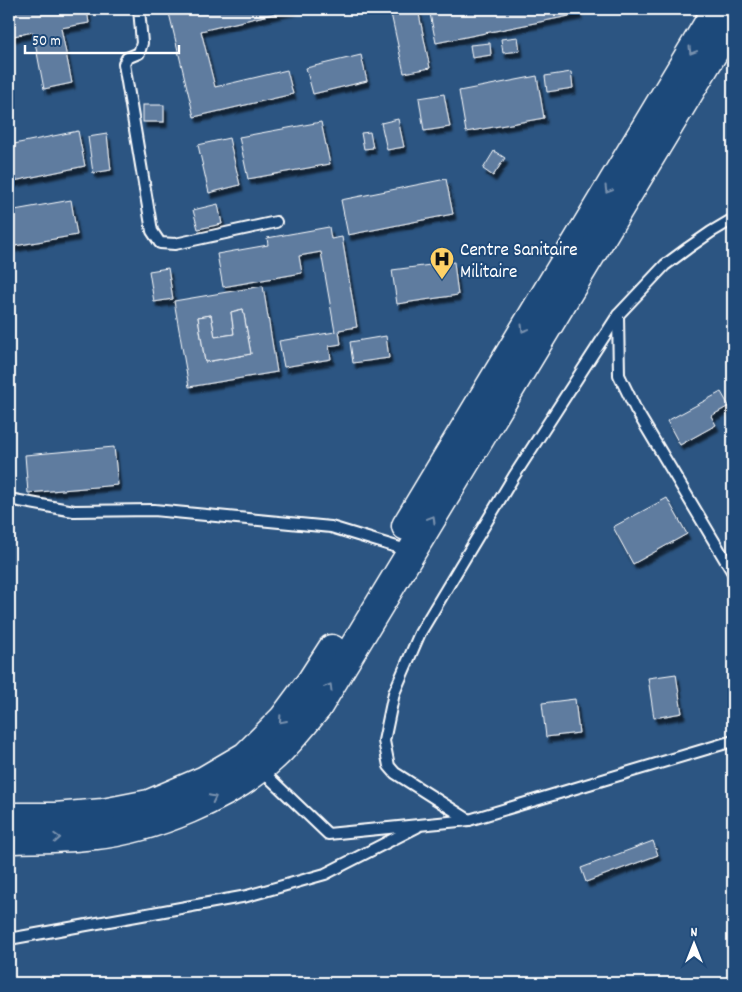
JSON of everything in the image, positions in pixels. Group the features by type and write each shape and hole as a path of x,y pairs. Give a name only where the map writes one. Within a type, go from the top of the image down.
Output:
{"highway":[{"path":"9,839 97,836 144,826 192,808 234,788 403,549 504,380 717,9"},
{"path":"504,380 733,20"},
{"path":"9,818 104,813 150,804 205,780 253,763"}],"lane":[{"path":"139,9 142,48 139,53 127,58 124,64 152,231 160,243 176,244 276,222"},
{"path":"469,820 394,773 389,766 384,741 394,693 420,633 514,476 618,315 665,266 710,232 733,219"},
{"path":"618,315 619,375 636,410 733,573"},
{"path":"9,500 74,511 154,510 331,527 403,549"},
{"path":"253,763 328,834 469,820 733,741"},
{"path":"9,939 247,896 326,874 423,824"}],"building":[{"path":"9,9 87,9 89,23 61,28 72,83 44,89 33,32 9,37"},
{"path":"168,9 294,9 201,31 215,87 287,70 293,94 194,117"},
{"path":"390,9 418,9 430,68 404,73"},
{"path":"429,9 578,9 579,14 436,43"},
{"path":"518,37 520,51 503,53 501,39"},
{"path":"490,43 491,55 472,58 470,45"},
{"path":"361,55 367,81 313,94 306,68"},
{"path":"571,72 573,88 547,92 545,76"},
{"path":"537,76 544,118 466,132 459,91"},
{"path":"444,94 450,127 424,131 419,98"},
{"path":"143,105 164,105 164,122 143,122"},
{"path":"398,119 404,147 387,150 381,123"},
{"path":"321,122 330,164 248,179 239,137"},
{"path":"78,131 85,166 9,182 9,145"},
{"path":"370,132 373,148 364,149 361,133"},
{"path":"107,134 111,170 93,173 88,137"},
{"path":"229,138 240,185 209,193 198,145"},
{"path":"494,151 505,158 493,176 483,169"},
{"path":"446,179 453,214 348,235 341,200"},
{"path":"71,200 77,235 9,247 9,211"},
{"path":"218,204 222,224 198,229 193,210"},
{"path":"329,227 331,239 342,237 357,327 339,330 341,344 329,346 331,359 284,367 279,341 335,332 321,252 299,256 302,273 223,287 217,254 268,245 267,238"},
{"path":"454,262 458,295 397,304 392,270"},
{"path":"168,268 173,299 154,302 149,271"},
{"path":"263,286 277,372 189,387 174,301","holes":["243,309 251,354 205,362 198,317 211,315 215,337 234,334 231,312"]},
{"path":"243,309 251,354 205,362 198,317 211,315 215,337 234,334 231,312"},
{"path":"386,336 389,358 353,363 350,342"},
{"path":"721,392 729,406 711,416 716,425 680,445 667,421"},
{"path":"114,447 118,485 28,493 25,455"},
{"path":"667,498 687,534 633,564 613,527"},
{"path":"676,674 682,713 654,718 648,678"},
{"path":"575,699 579,733 546,737 542,703"},
{"path":"653,841 658,855 586,882 581,868"}],"place":[{"name":"Centre Sanitaire Militaire","path":"442,280"}]}
